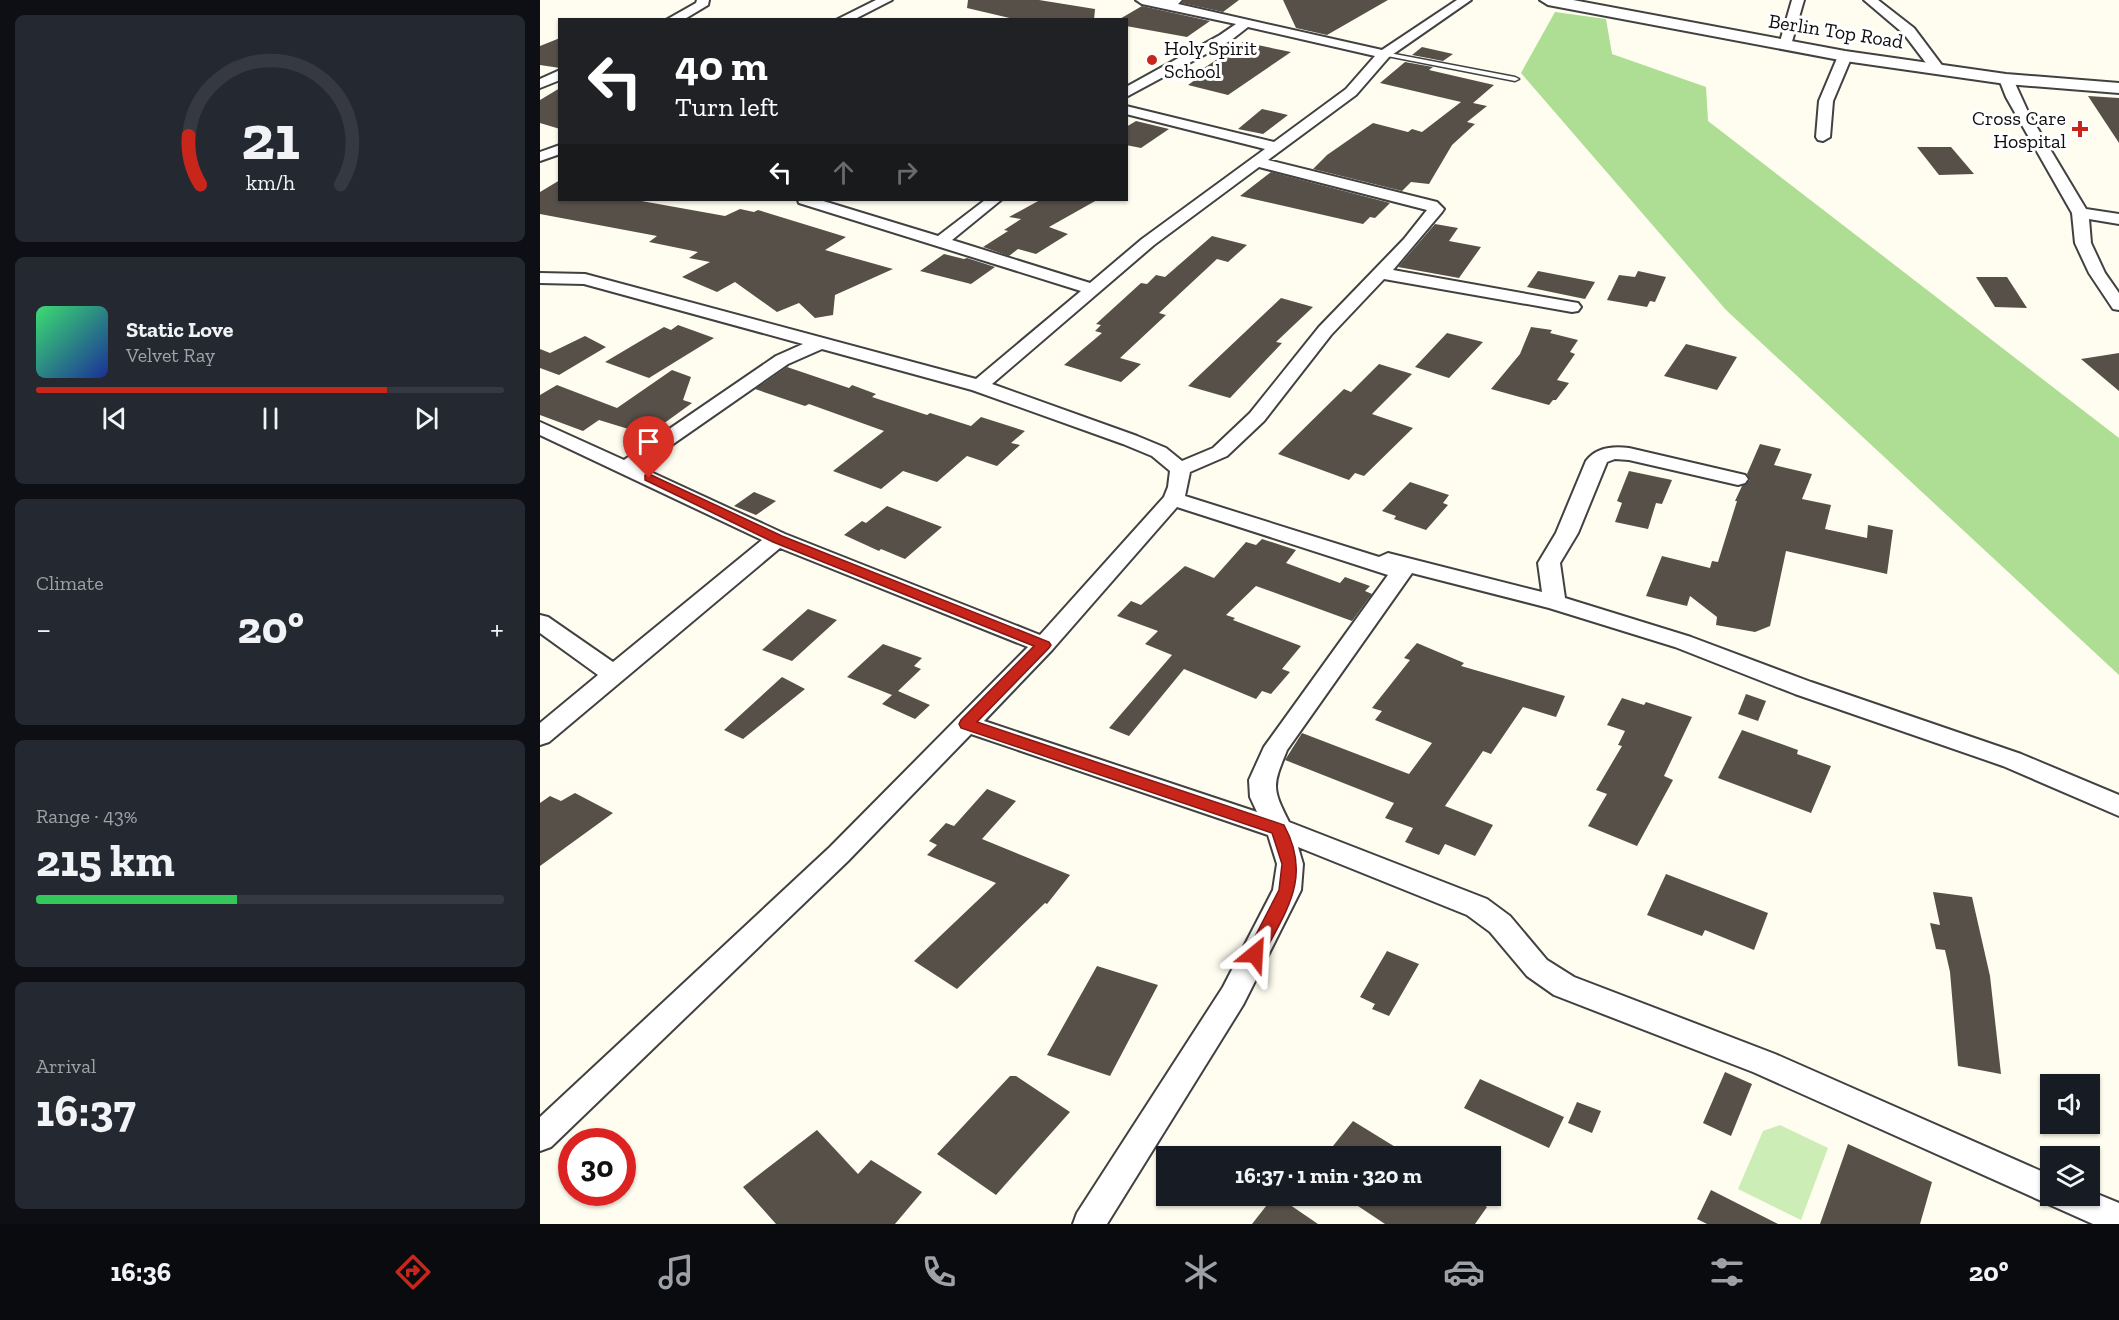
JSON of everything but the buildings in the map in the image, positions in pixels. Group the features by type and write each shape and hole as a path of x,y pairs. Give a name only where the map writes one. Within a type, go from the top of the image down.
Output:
{"street":[{"path":"676,18 702,5 704,0"},
{"path":"846,18 886,0"},
{"path":"1142,0 1172,3 1246,23 1384,54"},
{"path":"979,386 1148,242 1351,92 1384,54 1465,0"},
{"name":"Berlin Top Road","path":"1548,0 1845,56 2006,79 2119,88"},
{"path":"1785,45 1798,0"},
{"path":"1870,0 1904,27 1937,68"},
{"path":"1128,92 1225,38 1246,23"},
{"path":"1823,137 1826,101 1845,56"},
{"path":"540,84 558,75"},
{"path":"2006,79 2015,104 2040,149 2065,184 2080,213 2083,243 2097,273 2119,305"},
{"path":"540,84 558,88"},
{"path":"1128,110 1275,147"},
{"path":"540,157 558,149"},
{"path":"1180,469 1220,452 1257,417 1325,331 1410,242 1436,209 1258,162"},
{"path":"809,201 1093,289"},
{"path":"941,241 993,201"},
{"path":"2080,213 2119,219"},
{"path":"1381,273 1572,307"},
{"path":"540,278 585,279 979,386 1131,440 1159,452 1180,469"},
{"path":"627,467 783,360 820,343"},
{"path":"540,428 777,539 1044,645"},
{"path":"1555,602 1549,563 1567,532 1596,461 1604,455 1615,452 1629,454 1738,479"},
{"path":"540,1137 839,854 1044,645 1173,499 1178,487 1180,469"},
{"path":"1173,499 1407,566 1555,602 1683,642 1803,688 2012,760 2119,806"},
{"path":"1089,1224 1233,996 1287,890 1290,864 1279,830 1263,797 1262,780 1276,747 1402,572 1173,499"},
{"path":"540,736 777,539"},
{"path":"540,622 615,675"},
{"path":"967,724 1279,830 1477,907 1500,924 1537,968 1564,986 1764,1063 2040,1186"},
{"path":"2085,1206 2114,1220"}],"lane":[{"path":"1384,54 1515,79"}],"green space":[{"path":"1555,12 1606,19 1612,54 1706,87 1708,121 2119,438 2119,675 1726,310 1521,73"},
{"path":"1780,1125 1828,1148 1801,1220 1738,1189 1763,1131"}],"place":[{"name":"Holy Spirit School","path":"1152,60"},
{"name":"Cross Care Hospital","path":"2080,129"}],"route":[{"path":"649,478 777,539 1044,645 967,724 1279,830 1290,864 1287,890 1255,954"}]}
